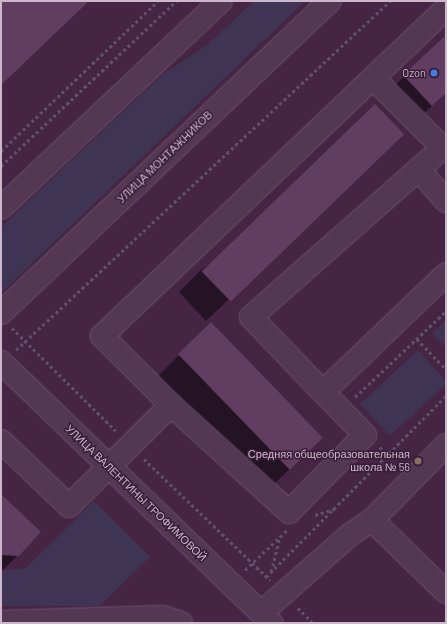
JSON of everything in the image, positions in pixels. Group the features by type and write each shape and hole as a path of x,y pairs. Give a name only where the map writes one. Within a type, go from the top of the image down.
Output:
{"street":[{"path":"1,208 221,1"},
{"path":"176,43 228,11 239,1"},
{"path":"258,69 283,32 314,1"},
{"name":"УЛИЦА МОНТАЖНИКОВ","path":"6,319 258,69 330,1"},
{"path":"373,78 445,147 251,317 365,435 289,512 171,405 102,336 446,8"},
{"path":"419,170 446,201"},
{"path":"324,392 446,274"},
{"name":"УЛИЦА ВАЛЕНТИНЫ ТРОФИМОВОЙ","path":"1,362 266,618"},
{"path":"1,441 70,506 110,468 171,405"},
{"path":"266,618 283,593 351,534 372,520 446,445"},
{"path":"372,520 446,592"},
{"path":"1,622 163,617 182,623"}],"path":[{"path":"1,152 158,1"},
{"path":"1,166 176,1"},
{"path":"25,342 390,1"},
{"path":"354,398 446,310"},
{"path":"6,319 25,342 313,623"},
{"path":"417,339 446,369"},
{"path":"266,577 446,396"},
{"path":"379,446 388,456"},
{"path":"271,573 281,536"}],"shaded area":[{"path":"254,1 305,1 1,293 1,227 162,75 207,45"},
{"path":"446,320 446,347 432,333"},
{"path":"418,350 446,381 446,384 390,436 360,404"},
{"path":"94,501 150,557 100,606 1,606 1,570 26,568"}],"building":[{"path":"1,1 89,1 1,85"},
{"path":"446,35 446,93 432,106 403,75"},
{"path":"375,104 404,134 231,302 202,271"},
{"path":"211,322 323,438 290,470 178,354"},
{"path":"1,494 41,532 19,556 1,555"}],"place":[{"name":"Ozon","path":"434,73"},
{"name":"Средняя общеобразовательная школа № 56","path":"418,461"}]}
